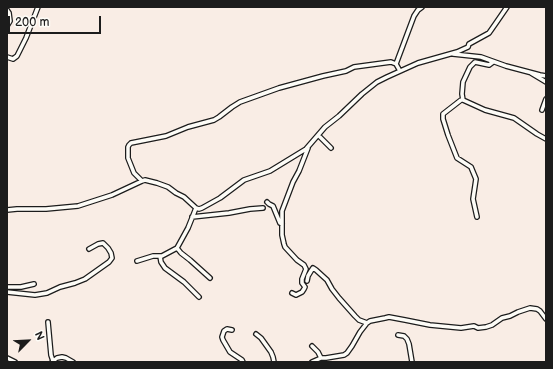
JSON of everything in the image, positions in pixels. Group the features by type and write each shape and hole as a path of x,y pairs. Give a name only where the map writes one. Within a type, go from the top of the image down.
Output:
{"street":[{"path":"7,57 13,59 17,56 38,7"},
{"path":"396,64 414,16 422,7"},
{"path":"292,293 296,295 304,290 305,287 302,280 306,269 304,265 285,247 282,240 282,211 309,147 325,127 372,85 418,63 457,52 468,47 469,44 489,33 506,7"},
{"path":"7,10 10,21 7,26"},
{"path":"450,54 481,57 493,62 546,76"},
{"path":"142,181 134,173 128,158 128,148 129,144 131,143 166,136 195,125 214,120 240,102 279,88 346,71 354,67 391,62 396,64 400,71"},
{"path":"463,100 463,82 470,67 474,62 489,65 493,62"},
{"path":"529,72 546,82"},
{"path":"542,110 546,99"},
{"path":"477,217 473,199 476,179 471,168 457,158 448,135 443,114 463,100 485,110 514,118 546,140"},
{"path":"318,135 331,148"},
{"path":"7,210 78,206 112,195 145,180 168,187 184,197 198,209 220,198 244,180 270,171 309,147"},
{"path":"267,202 273,206 280,223 282,224"},
{"path":"137,261 160,256 177,248 188,228 196,208"},
{"path":"192,217 229,214 250,209 264,208"},
{"path":"7,292 35,295 47,293 85,279 111,260 111,253 103,243 88,249"},
{"path":"177,248 210,278"},
{"path":"160,256 160,262 165,268 184,282 198,297"},
{"path":"307,281 313,268 329,282 332,289 355,316 359,320 367,323"},
{"path":"7,287 21,287 34,284"},
{"path":"312,362 321,358 344,355 347,353 367,323 388,317 430,325 461,328 474,326 478,328 490,326 502,318 530,308 540,311 546,319"},
{"path":"48,322 52,361 57,358 64,357 73,362"},
{"path":"232,330 227,329 224,331 222,334 223,340 230,352 243,362"},
{"path":"256,334 261,338 270,352 274,362"},
{"path":"398,335 404,336 407,339 412,362"},
{"path":"312,346 321,358"},
{"path":"7,358 15,362"}]}
